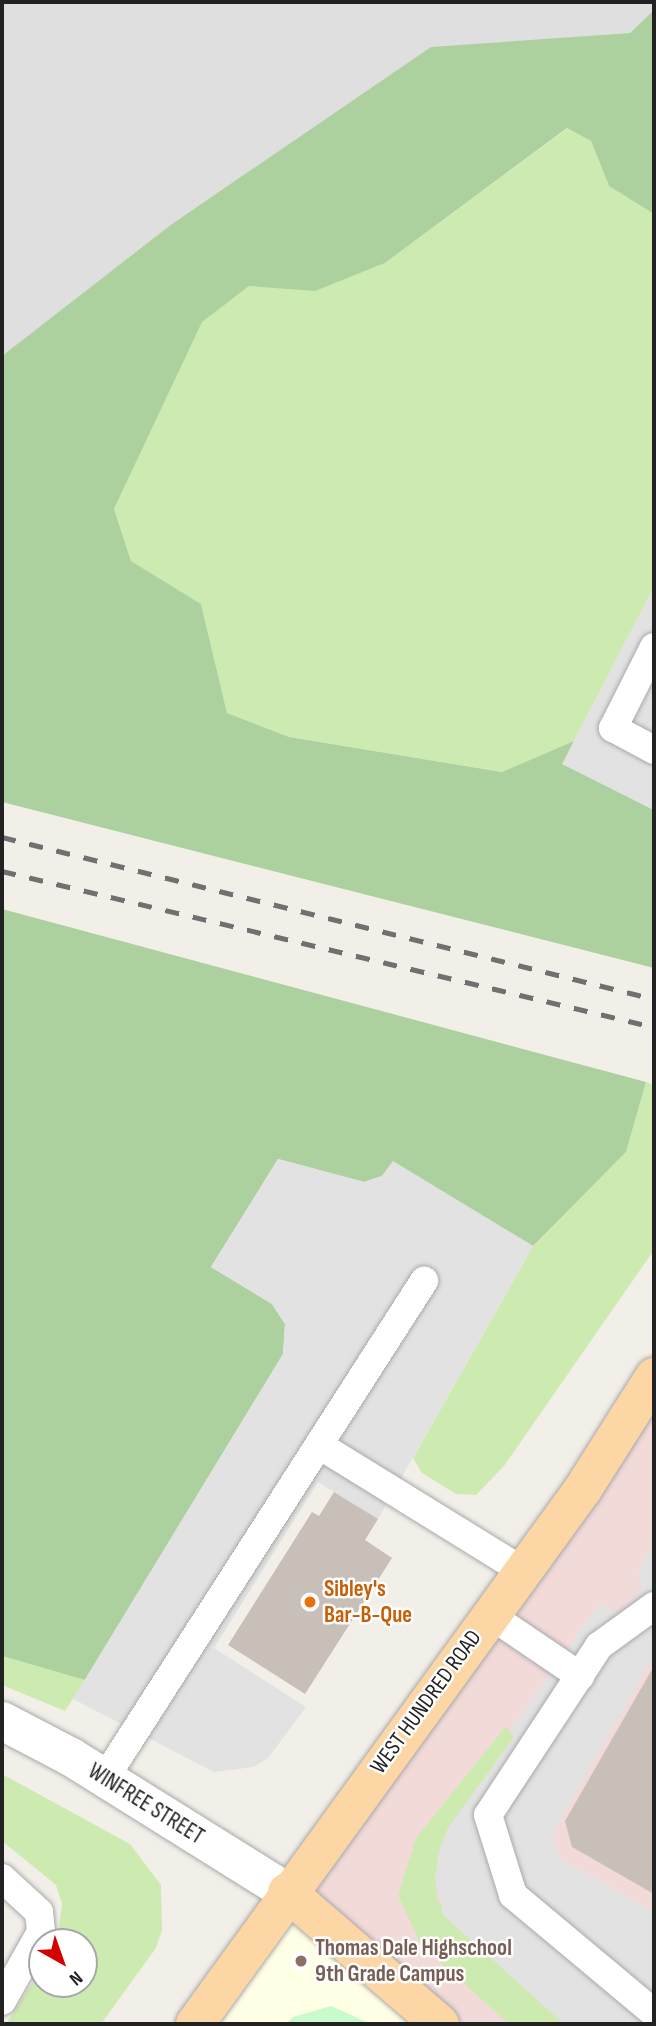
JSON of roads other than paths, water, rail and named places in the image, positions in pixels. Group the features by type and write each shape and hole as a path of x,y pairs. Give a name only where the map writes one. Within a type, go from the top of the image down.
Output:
{"main road":[{"name":"WEST HUNDRED ROAD","path":"195,2024 287,1892 523,1571 654,1377"},
{"path":"287,1892 440,2024"}],"street":[{"name":"WINFREE STREET","path":"2,1721 105,1778 287,1892"}],"lane":[{"path":"654,647 613,728 654,750"},
{"path":"105,1778 424,1281"},
{"path":"319,1445 523,1571"},
{"path":"644,2024 654,2012 513,1895 488,1815 599,1646 654,1605"},
{"path":"490,1615 580,1676"},
{"path":"2,1878 39,1912 41,1931 2,2001"}],"railway":[{"path":"2,837 654,999"},
{"path":"2,871 654,1027"}],"place":[{"name":"Sibley's Bar-B-Que","path":"310,1602"},
{"name":"Thomas Dale Highschool 9th Grade Campus","path":"301,1961"}]}
